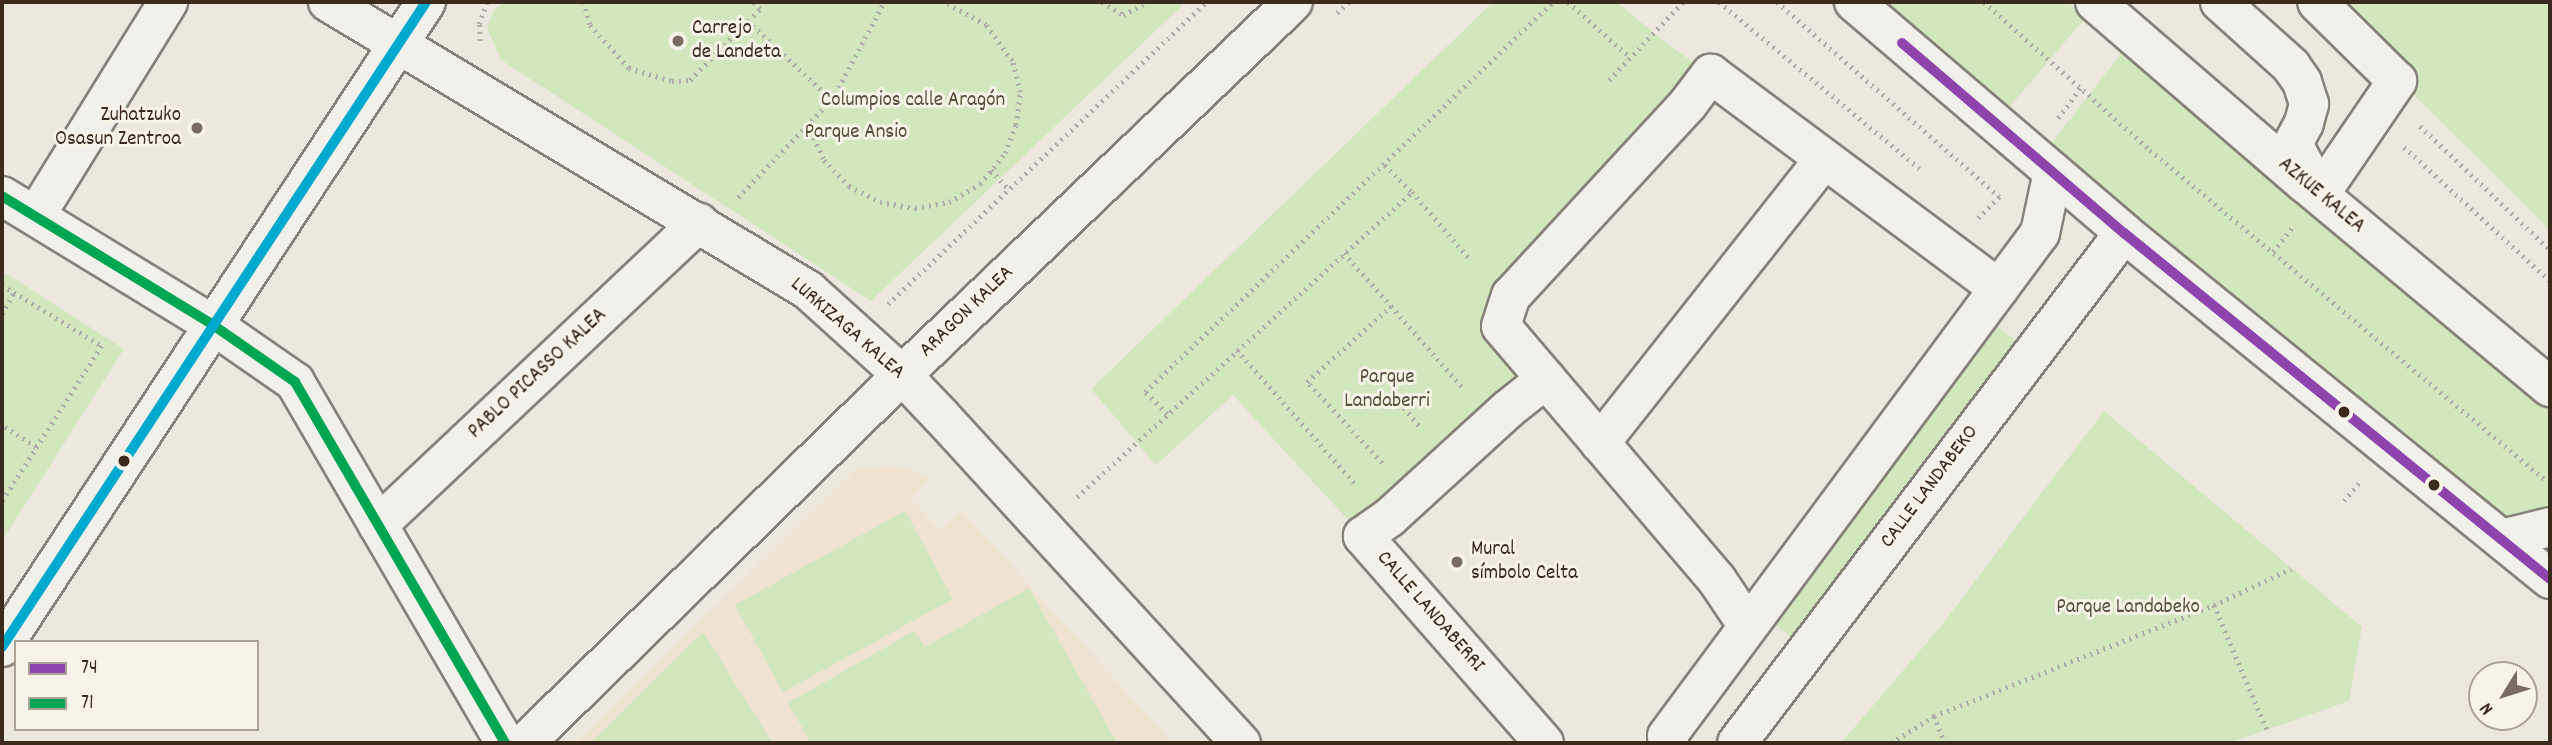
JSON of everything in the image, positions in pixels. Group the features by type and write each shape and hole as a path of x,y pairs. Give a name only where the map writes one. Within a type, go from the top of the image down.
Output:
{"street":[{"path":"36,215 168,2"},
{"name":"LURKIZAGA KALEA","path":"328,2 397,44 715,215 808,289 902,374 1045,526 1241,743"},
{"path":"2,648 426,2"},
{"name":"ARAGON KALEA","path":"525,743 902,374 1293,2"},
{"path":"1854,2 2124,233 2550,579"},
{"name":"AZKUE KALEA","path":"2095,2 2305,183 2550,387"},
{"path":"2220,2 2291,66 2302,82 2309,104 2304,123 2293,144 2312,179 2324,188 2397,81 2316,2"},
{"path":"1748,626 1717,580 1501,326 1511,296 1688,104 1711,74 1999,289"},
{"path":"1600,443 1824,159"},
{"path":"1669,743 1667,736 2040,233 2042,162"},
{"path":"2,196 213,325 295,382 505,743"},
{"name":"PABLO PICASSO KALEA","path":"378,525 715,215"},
{"name":"CALLE LANDABEKO","path":"1737,743 2124,233"},
{"name":"CALLE LANDABERRI","path":"1544,743 1363,536 1390,517 1507,410 1546,379"},
{"path":"2502,539 2550,527"}],"path":[{"path":"481,47 479,24 487,2"},
{"path":"584,2 590,25 629,68 672,81 690,80 760,9 753,2"},
{"path":"715,215 832,100 884,2"},
{"path":"808,125 824,160 849,186 880,202 915,208 949,202 979,184 1005,153 1016,125 1020,92 1012,61 986,25 944,2"},
{"path":"1102,2 1123,15 1147,2"},
{"path":"884,308 1206,2"},
{"path":"1329,21 1349,2"},
{"path":"1167,414 1145,392 1553,2"},
{"path":"1568,2 1630,58"},
{"path":"1609,80 1683,2"},
{"path":"1719,2 1927,175"},
{"path":"1777,2 1999,197"},
{"path":"1984,2 2150,150 2550,484"},
{"path":"748,21 832,100"},
{"path":"2373,118 2550,281"},
{"path":"1969,210 1979,219 1999,197 2042,162"},
{"path":"1385,165 1469,258"},
{"path":"991,170 1009,189"},
{"path":"1045,526 1412,192"},
{"path":"1344,253 1466,391 1457,399"},
{"path":"2,285 102,346 2,502"},
{"path":"2,314 14,292"},
{"path":"1385,467 1307,382 1391,306"},
{"path":"1237,350 1360,489"},
{"path":"1395,397 1423,430 1432,422"},
{"path":"5,427 37,447"},
{"path":"1376,474 1394,457"},
{"path":"1891,743 1934,716 2214,605 2291,569"},
{"path":"2214,605 2267,730"},
{"path":"1934,716 1945,743"}],"shaded area":[{"path":"902,467 931,478 911,499 940,530 961,510 1172,743 577,743 856,469"}],"green space":[{"name":"Parque Ansio","path":"503,2 1186,2 871,301 501,60 487,28 494,10"},
{"name":"Parque Landaberri","path":"1493,2 1617,2 1670,46 1711,74 1511,296 1546,379 1363,536 1233,395 1156,465 1091,389"},
{"path":"1878,2 2067,2 2086,17 2006,111"},
{"path":"2317,2 2550,2 2550,230 2411,92"},
{"path":"2128,44 2550,396 2550,516 2504,529 2044,153"},
{"path":"2,271 124,349 2,541"},
{"path":"1988,319 2028,350 1806,648 1765,617"},
{"name":"Parque Landabeko","path":"2104,411 2362,627 2349,701 2229,743 1841,743 1941,626"},
{"path":"905,511 953,599 783,692 735,605"},
{"path":"1029,588 1117,743 811,743 788,703 914,631 925,647"},
{"path":"703,632 771,741 590,743"}],"transit line":[{"path":"2,647 426,2"},
{"name":"74","path":"1902,43 2124,233 2550,579"},
{"name":"71","path":"2,196 213,325 295,382 505,743"}],"place":[{"name":"Carrejo de Landeta","path":"678,41"},
{"name":"Zuhatzuko Osasun Zentroa","path":"197,128"},
{"name":"Mural símbolo Celta","path":"1457,562"}],"park label":[{"name":"Columpios calle Aragón","path":"913,101"}]}
